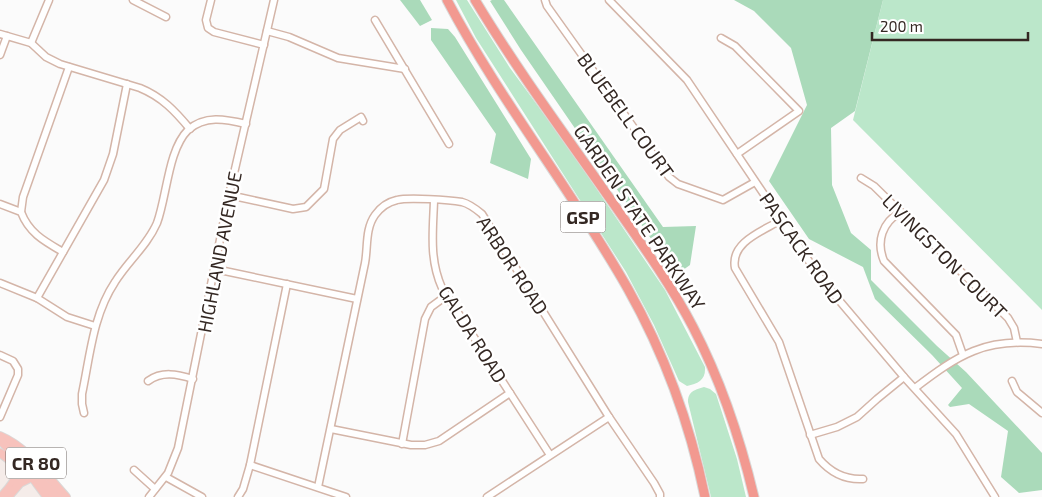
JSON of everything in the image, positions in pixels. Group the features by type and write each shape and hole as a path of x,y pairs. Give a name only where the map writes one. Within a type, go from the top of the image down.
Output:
{"highway":[{"name":"GSP","path":"447,0 480,56 609,257 637,306 662,358 676,394 691,438 703,484 704,497"},
{"name":"GARDEN STATE PARKWAY","path":"475,0 523,73 654,260 674,293 710,361 737,432 754,497"},
{"path":"737,432 753,468 760,497"}],"main road":[{"name":"CR 80","path":"0,436 8,439 28,455 66,497"},
{"name":"CR 80","path":"0,440 21,462 47,497"},
{"path":"0,447 9,449"},
{"path":"0,453 14,465 17,472 15,480 5,496"},
{"path":"5,496 20,482 32,477 43,482 56,497"}],"street":[{"path":"31,42 49,0"},
{"path":"211,0 206,20 208,28 214,32 264,44"},
{"name":"HIGHLAND AVENUE","path":"149,497 166,477 177,453 229,195 274,0"},
{"name":"BLUEBELL COURT","path":"545,0 546,6 673,181 722,200 755,182"},
{"name":"PASCACK ROAD","path":"609,0 687,80 821,279 963,443 994,497"},
{"path":"136,1 166,17"},
{"path":"375,20 448,144"},
{"path":"267,31 289,37 338,58 405,69"},
{"path":"0,55 3,35 31,42 46,57 70,67 140,88 161,99 176,112 190,129"},
{"path":"721,38 735,46 799,111 737,154"},
{"path":"63,252 35,234 25,222 21,212 22,197 70,67"},
{"path":"37,298 109,168 126,84"},
{"path":"229,195 293,209 306,207 324,189 332,139 344,127 361,117 363,121"},
{"path":"84,413 82,394 95,326 101,308 114,282 138,254 151,235 161,211 178,143 190,129 199,123 214,118 246,124"},
{"name":"LIVINGSTON COURT","path":"861,178 874,186 902,212 1008,318 1014,328 1017,342"},
{"name":"ARBOR ROAD","path":"318,487 365,264 368,229 375,215 385,205 399,199 462,202 476,208 486,219 609,417 654,483 660,497"},
{"name":"GALDA ROAD","path":"434,201 432,256 438,279 446,296 550,455"},
{"path":"0,204 21,212"},
{"path":"902,212 888,222 882,233 880,247 884,261 956,335 963,355"},
{"path":"781,220 742,244 736,252 734,262 779,342 819,459 830,470 845,478 863,479"},
{"path":"215,270 357,299"},
{"path":"0,283 37,298 67,317 95,326"},
{"path":"238,497 243,490 250,465 287,284"},
{"path":"402,444 425,319 431,306 446,296"},
{"path":"915,388 940,368 963,355 991,345 1017,342 1042,344"},
{"path":"0,356 13,361 18,369 18,375 0,417"},
{"path":"148,381 155,376 166,374 193,379"},
{"path":"810,435 837,427 857,417 877,398 904,377"},
{"path":"1012,381 1017,392 1042,413"},
{"path":"331,429 402,444 425,445 439,441 510,393"},
{"path":"487,497 609,417"},
{"path":"250,465 346,497"},
{"path":"134,470 156,490"},
{"path":"166,477 202,497"}],"shaded area":[{"path":"0,456 28,481 43,497 0,497"}],"green space":[{"path":"400,0 420,0 432,20 420,26"},
{"path":"456,0 467,0 510,68 571,151 665,290 705,367 703,378 698,383 687,386 679,381 654,325 626,272 476,38"},
{"path":"504,0 663,227 696,226 690,265 676,275 521,50 490,1"},
{"path":"734,0 883,0 855,111 831,128 832,185 851,233 871,250 871,280 966,372 1042,453 1042,490 1019,493 1001,477 1008,431 969,404 950,407 948,405 962,388 932,355 875,299 863,267 809,239 769,181 807,105 791,48 754,11"},
{"path":"883,0 1042,0 1042,310 853,120"},
{"path":"431,28 448,29 455,37 531,159 528,179 490,163 496,134 431,40"},
{"path":"704,387 716,394 737,459 746,497 711,497 688,402 691,393"}]}
